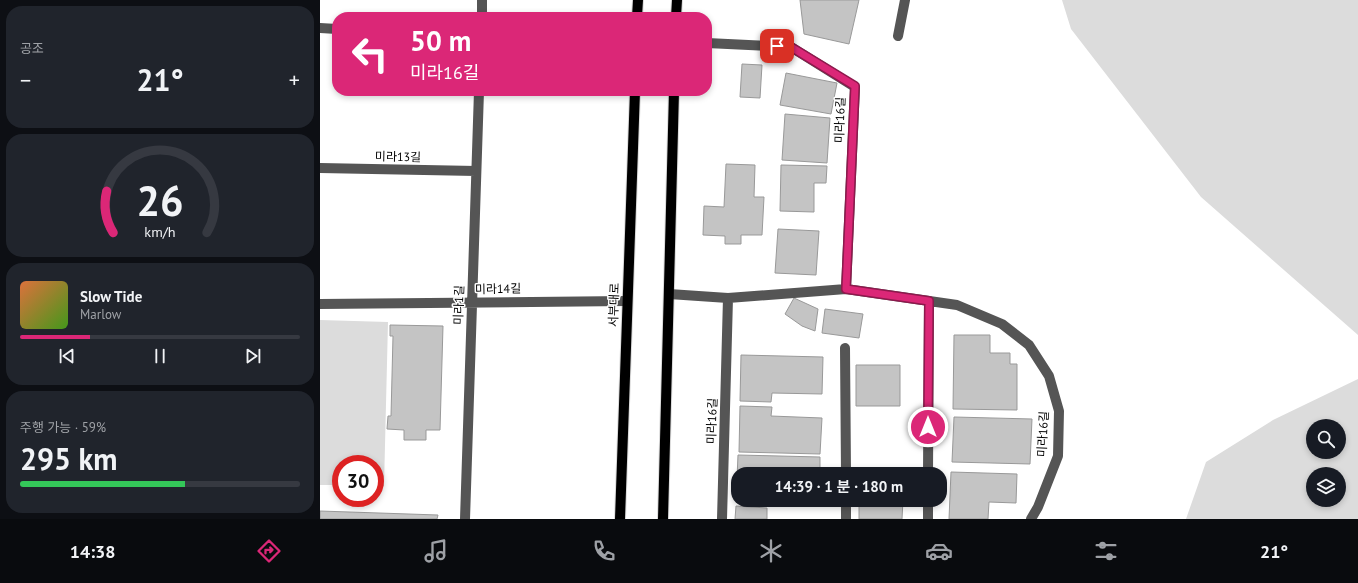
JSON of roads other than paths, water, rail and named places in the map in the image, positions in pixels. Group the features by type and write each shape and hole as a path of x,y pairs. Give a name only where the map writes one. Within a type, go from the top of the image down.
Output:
{"main road":[{"path":"637,12 638,0"},
{"path":"676,12 677,0"},
{"name":"서부대로","path":"620,519 635,96"},
{"path":"663,519 674,96"}],"street":[{"path":"482,0 482,12"},
{"path":"898,36 905,0"},
{"path":"320,28 332,29"},
{"name":"미라16길","path":"712,43 791,47 855,86 846,289"},
{"name":"미라1길","path":"465,519 479,96"},
{"name":"미라13길","path":"320,168 476,171"},
{"name":"미라16길","path":"722,519 728,298 846,289 957,305 1002,324 1029,345 1049,376 1059,411 1058,456 1038,507 1031,519"},
{"path":"669,294 728,298"},
{"name":"미라14길","path":"320,304 627,301"},
{"path":"928,467 929,301"},
{"path":"845,348 846,467"},
{"path":"846,507 846,519"},
{"path":"928,507 928,519"}]}
